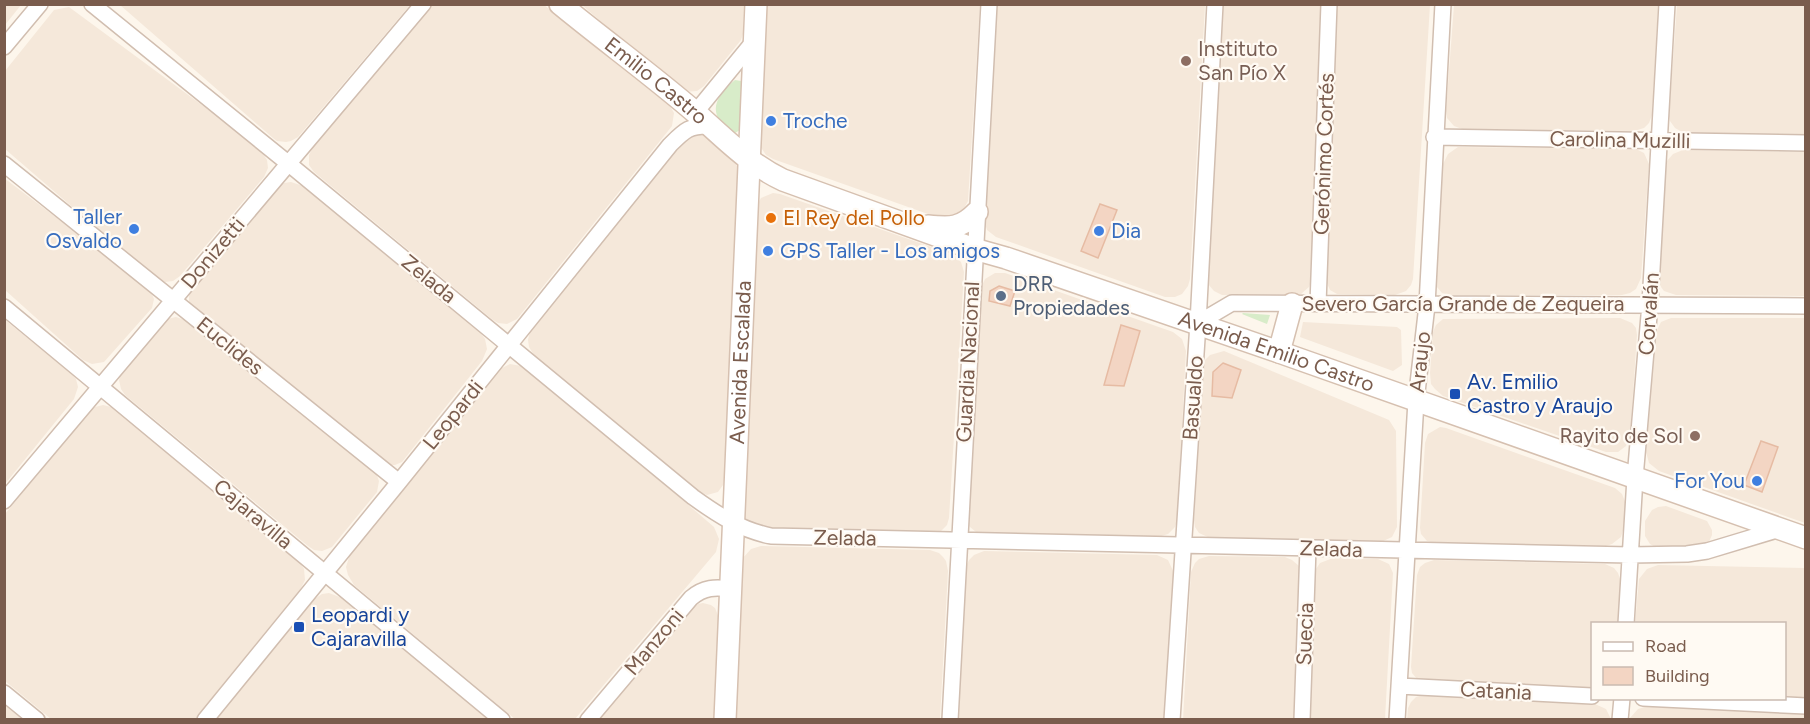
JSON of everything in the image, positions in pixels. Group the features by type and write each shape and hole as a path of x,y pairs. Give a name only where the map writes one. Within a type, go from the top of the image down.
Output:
{"main road":[{"name":"Emilio Castro","path":"560,4 749,160"},
{"name":"Avenida Escalada","path":"725,720 756,4"},
{"name":"Avenida Emilio Castro","path":"749,160 783,180 974,249 1198,323 1806,538"},
{"path":"909,225 951,227 968,221 976,212"},
{"path":"1279,352 1292,304"}],"street":[{"path":"4,47 40,4"},
{"name":"Zelada","path":"92,4 693,497 752,532 771,536 1630,555 1687,554 1707,551 1780,529"},
{"name":"Donizetti","path":"4,501 423,4"},
{"name":"Guardia Nacional","path":"950,720 958,540 989,4"},
{"name":"Basualdo","path":"1172,720 1198,323 1215,4"},
{"name":"Gerónimo Cortés","path":"1318,304 1329,4"},
{"name":"Araujo","path":"1397,720 1416,401 1427,305 1434,137 1443,4"},
{"name":"Corvalán","path":"1626,622 1635,478 1650,304 1667,4"},
{"path":"702,119 754,41"},
{"name":"Leopardi","path":"206,720 670,144 686,129 698,125 702,119"},
{"name":"Carolina Muzilli","path":"1434,137 1806,143"},
{"name":"Euclides","path":"4,164 399,482"},
{"name":"Severo García Grande de Zequeira","path":"1198,323 1232,303 1806,306"},
{"name":"Cajaravilla","path":"4,308 502,720"},
{"name":"Suecia","path":"1302,720 1308,548"},
{"name":"Manzoni","path":"588,720 691,598 707,588 731,589"},
{"name":"Catania","path":"1399,686 1591,696"},
{"path":"4,693 37,720"},
{"path":"1620,720 1622,700"},
{"path":"1666,700 1806,706"}],"shaded area":[{"path":"1334,4 1430,5 1413,279 1406,291 1395,295 1337,294 1330,290 1325,279"},
{"path":"4,5 21,5 5,25"},
{"path":"120,5 410,5 298,137 286,142 273,138"},
{"path":"432,5 544,5 669,104 674,113 672,126 517,319 507,324 493,320 314,172 309,165 309,155 313,147"},
{"path":"582,5 744,5 743,34 741,40 704,86 697,91 684,92"},
{"path":"764,5 980,5 968,201 961,214 942,219 766,155 760,146"},
{"path":"997,5 1205,5 1190,279 1182,294 1165,297 996,237 987,230 984,220"},
{"path":"1223,5 1323,5 1312,279 1309,287 1301,294 1222,295 1208,284"},
{"path":"1454,5 1658,5 1652,115 1649,123 1644,128 1634,131 1462,129 1454,126 1447,118 1446,111"},
{"path":"1677,5 1805,5 1805,134 1684,133 1675,128 1669,116"},
{"path":"69,7 229,125 261,151 267,160 268,168 264,177 180,276 173,281 165,282 156,279 5,149 5,71 54,10"},
{"path":"692,133 704,133 736,162 738,171 724,480 718,492 707,495 698,491 534,355 528,340 530,331 685,138"},
{"path":"1458,147 1636,149 1644,153 1649,164 1641,278 1636,289 1622,295 1450,295 1442,293 1437,287 1436,279 1443,164 1448,154"},
{"path":"1683,150 1805,152 1805,296 1676,295 1664,291 1658,277 1666,166 1673,154"},
{"path":"4,178 151,292 154,299 152,308 104,362 92,364 83,360 5,290"},
{"path":"291,182 303,186 480,332 485,339 487,349 482,361 402,462 395,465 389,465 189,302 189,293 278,187"},
{"path":"773,193 954,255 961,262 964,272 949,518 947,525 940,532 762,529 745,518 743,513 756,207 761,198"},
{"path":"995,273 1005,273 1173,332 1182,339 1186,351 1177,521 1168,534 1158,537 982,534 970,527 967,522 980,290 985,279"},
{"path":"176,317 185,320 376,473 379,481 377,492 332,547 322,551 308,546 125,395 119,380 121,373 167,319"},
{"path":"1620,318 1632,323 1637,335 1630,437 1626,446 1618,452 1606,452 1443,396 1431,384 1433,332 1436,325 1443,319"},
{"path":"1671,318 1805,318 1805,523 1659,471 1649,463 1646,452 1655,334 1661,322"},
{"path":"5,320 71,373 78,387 74,399 5,484"},
{"path":"1303,322 1397,327 1401,330 1402,365 1393,371 1300,337"},
{"path":"1224,351 1389,420 1396,431 1397,527 1392,537 1381,542 1210,538 1199,533 1194,521 1202,368 1210,355"},
{"path":"510,364 521,366 678,496 714,527 719,539 716,552 575,719 516,720 354,585 346,567 350,554 498,370"},
{"path":"103,405 115,408 298,560 304,569 305,580 300,590 195,719 51,719 5,681 5,514 90,411"},
{"path":"1440,427 1615,488 1622,494 1626,504 1621,537 1606,546 1427,541 1421,534 1420,528 1425,443 1428,434"},
{"path":"1666,506 1707,521 1712,530 1708,544 1703,547 1657,548 1650,544 1645,536 1645,521 1652,510"},
{"path":"761,546 930,550 939,553 946,561 948,571 940,719 734,720 742,559 751,549"},
{"path":"984,551 1157,555 1168,560 1174,573 1166,719 958,720 965,569 974,555"},
{"path":"1209,556 1285,557 1299,566 1295,719 1183,720 1191,572 1199,559"},
{"path":"1333,558 1378,559 1389,564 1393,573 1385,719 1308,720 1314,576 1320,563"},
{"path":"1434,560 1605,564 1614,568 1621,582 1618,622 1591,622 1591,690 1417,679 1411,667 1417,575 1420,567"},
{"path":"1658,565 1805,568 1805,701 1786,698 1786,622 1635,622 1639,579 1647,569"},
{"path":"329,593 342,598 489,719 215,719 313,600 322,594"},
{"path":"703,603 715,608 719,618 715,719 598,720 691,608"},
{"path":"1422,695 1595,704 1606,709 1611,719 1407,720 1411,702"},
{"path":"5,704 23,719 5,719"},
{"path":"1648,706 1805,714 1805,719 1629,719 1638,709"}],"green space":[{"path":"735,80 741,81 742,84 740,130 735,133 720,120 716,114 716,107 722,94"},
{"path":"1243,313 1270,315 1267,324"}],"building":[{"name":"Dia","path":"1100,204 1117,210 1098,258 1081,251"},
{"name":"DRR Propiedades","path":"999,286 1015,291 1010,306 989,301 990,291"},
{"path":"1121,325 1140,331 1124,386 1104,385"},
{"path":"1223,363 1241,370 1232,398 1212,396 1213,372"},
{"path":"1761,441 1778,447 1762,492 1744,485"}],"place":[{"name":"Instituto San Pío X","path":"1186,61"},
{"name":"Troche","path":"771,121"},
{"name":"El Rey del Pollo","path":"771,218"},
{"name":"Taller Osvaldo","path":"134,229"},
{"name":"Dia","path":"1099,231"},
{"name":"GPS Taller - Los amigos","path":"768,251"},
{"name":"DRR Propiedades","path":"1001,296"},
{"name":"Av. Emilio Castro y Araujo","path":"1455,394"},
{"name":"Rayito de Sol","path":"1695,436"},
{"name":"For You","path":"1757,481"},
{"name":"Leopardi y Cajaravilla","path":"299,627"}]}
